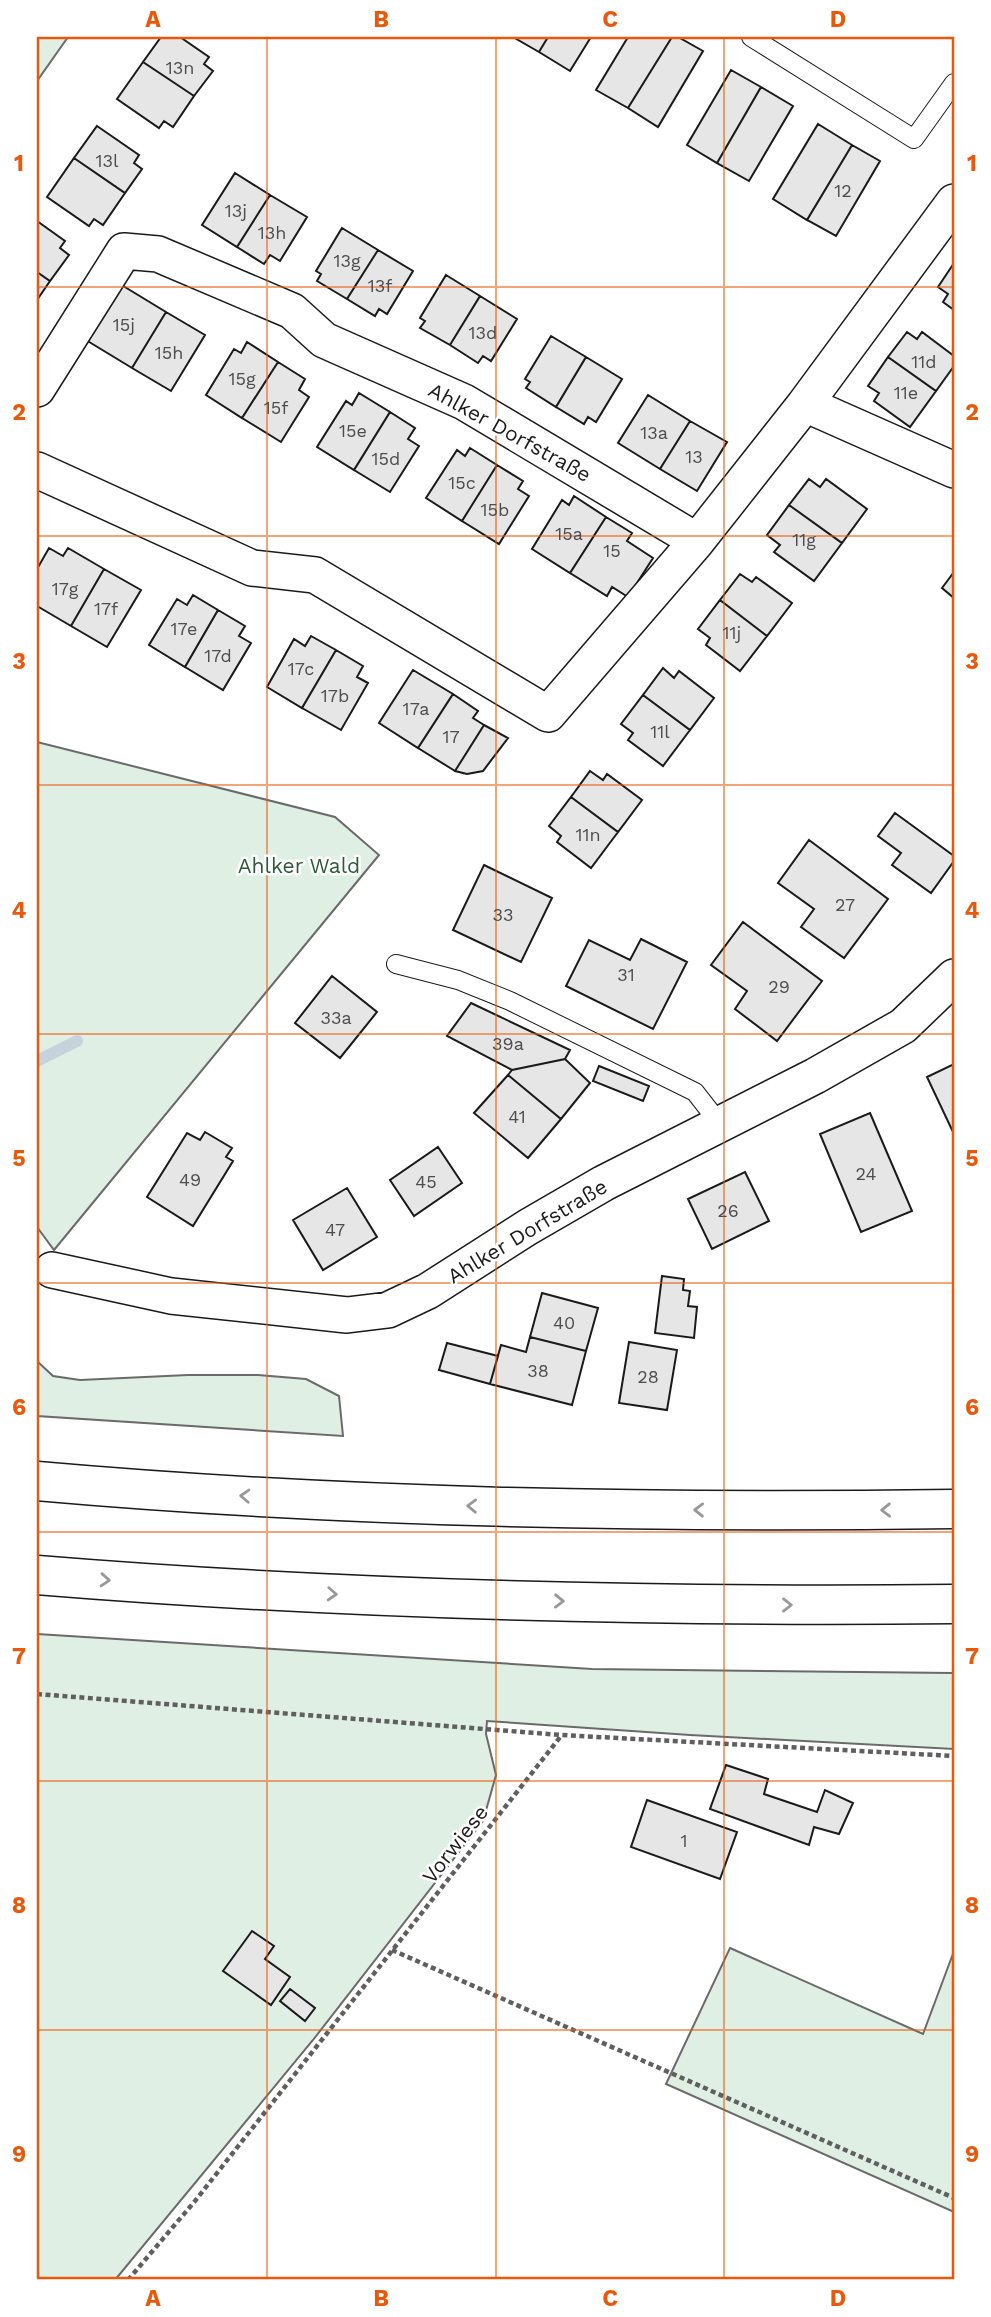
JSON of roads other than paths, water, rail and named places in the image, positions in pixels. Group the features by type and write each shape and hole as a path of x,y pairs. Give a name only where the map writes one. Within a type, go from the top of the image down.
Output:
{"highway":[{"path":"37,1481 403,1505 768,1511 954,1509"},
{"path":"37,1575 404,1598 765,1606 954,1604"}],"street":[{"path":"37,470 252,568 315,575 548,714 697,541 805,404 954,202"},
{"name":"Ahlker Dorfstraße","path":"37,389 124,251 158,254 292,311 324,340 464,401 697,541"},
{"path":"805,404 954,470"},
{"name":"Ahlker Dorfstraße","path":"52,1270 171,1296 346,1315 388,1310 428,1291 528,1227 604,1183 815,1076 903,1026 954,977"}],"lane":[{"path":"751,37 914,139 954,83"},
{"path":"396,964 458,980 510,1001 695,1092 720,1124"}],"waterway":[{"path":"37,1061 77,1041"}],"park label":[{"name":"Ahlker Wald","path":"299,865"}]}
